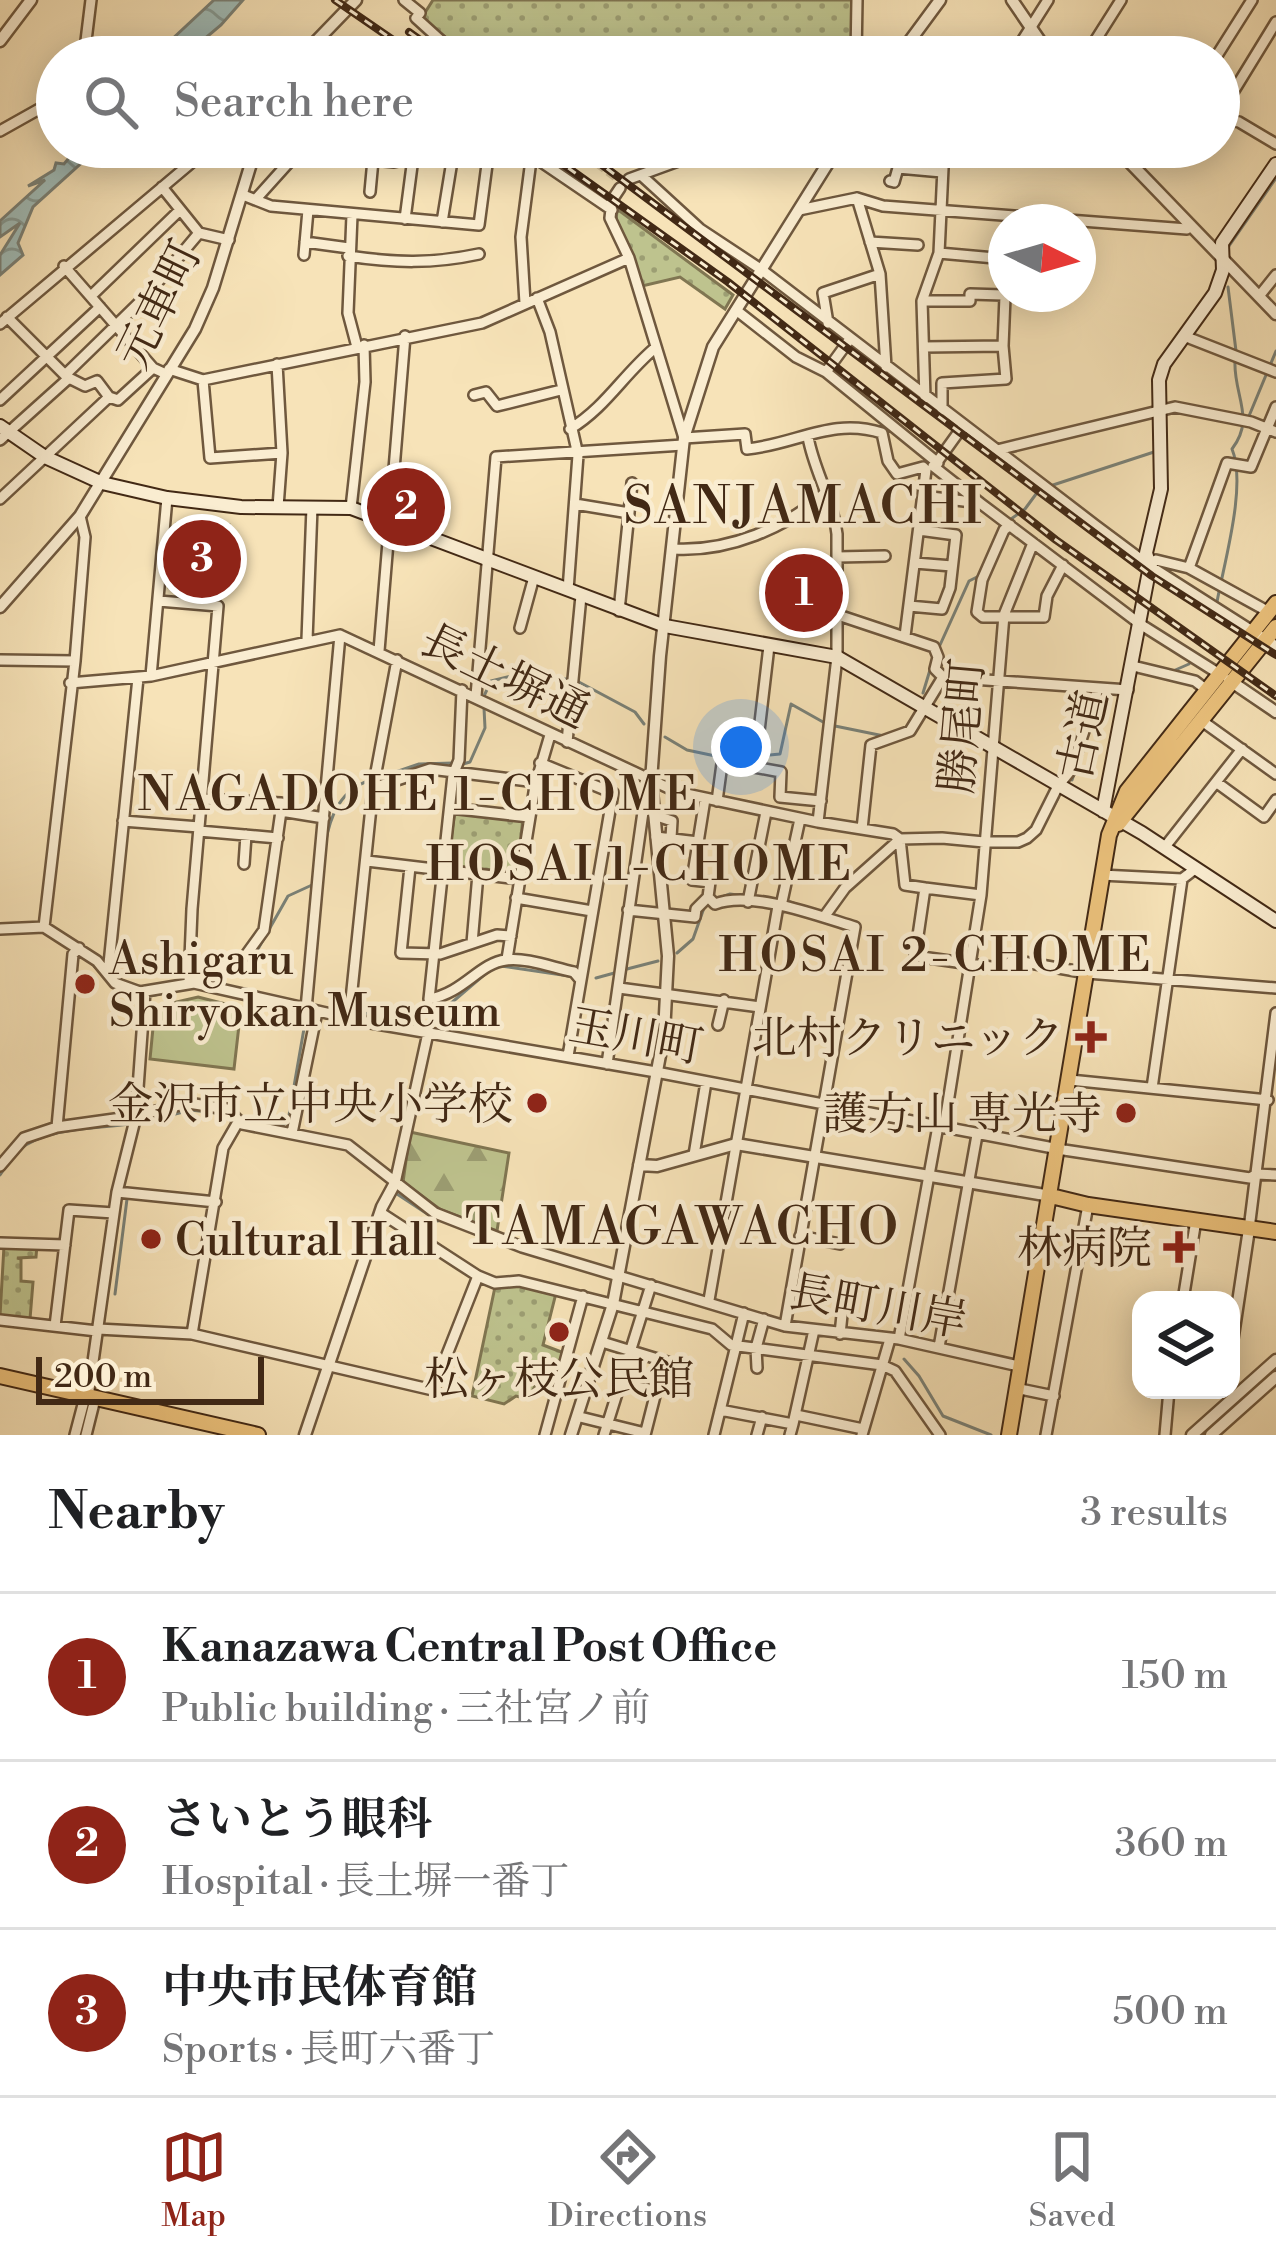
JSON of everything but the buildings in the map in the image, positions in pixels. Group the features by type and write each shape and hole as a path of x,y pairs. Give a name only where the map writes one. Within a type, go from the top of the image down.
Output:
{"main road":[{"name":"古道","path":"1113,816 1150,566 1146,553 1161,489 1159,380 1164,364 1215,293 1222,243 1276,164"},
{"path":"3,433 102,483 167,498 278,508 351,508 665,626 836,657 1113,816 1274,916"},
{"path":"1009,1435 1113,816 1127,790 1208,691 1268,636 1273,607"},
{"path":"1113,816 1202,721 1227,678"},
{"path":"1051,1196 1276,1232"},
{"path":"0,1376 258,1435"}],"street":[{"path":"0,41 31,0"},
{"path":"87,36 91,0"},
{"path":"321,36 356,0"},
{"path":"404,0 436,36"},
{"path":"856,36 857,0"},
{"path":"913,36 940,0"},
{"path":"1012,0 1037,36"},
{"path":"1025,36 1048,0"},
{"path":"1098,36 1121,0"},
{"path":"1229,36 1252,0"},
{"path":"1240,82 1276,22"},
{"path":"0,131 36,111"},
{"path":"1240,123 1276,144"},
{"path":"153,368 118,400 97,381 85,386 67,376 4,321 185,168"},
{"name":"元車町","path":"0,608 80,516 195,329 249,197 253,168"},
{"path":"283,168 249,197 271,206 479,225 487,168"},
{"path":"370,191 373,168"},
{"path":"405,219 412,168"},
{"path":"442,222 451,168"},
{"path":"525,303 520,237 530,168"},
{"path":"550,168 612,210"},
{"path":"660,168 635,177 1150,566 1218,611 1268,636"},
{"path":"571,1435 613,1304 668,996 651,781 684,442 713,347 828,168"},
{"path":"890,181 894,182 898,168 942,172"},
{"path":"925,398 922,301 938,254 942,168"},
{"path":"1135,168 1276,314"},
{"path":"162,187 199,233 229,240"},
{"path":"620,188 612,200 610,218 629,258 684,442"},
{"path":"798,210 856,198 940,212 1191,226"},
{"path":"856,198 880,274 886,367"},
{"path":"91,296 180,209"},
{"path":"304,255 308,210"},
{"path":"351,508 364,383 361,346 349,313 352,215"},
{"path":"3,433 116,326 199,233"},
{"path":"305,242 398,263 434,263 479,254"},
{"path":"870,242 918,244"},
{"path":"938,254 988,258"},
{"path":"64,266 153,368 203,380 482,323 629,258"},
{"path":"828,323 824,293 880,274"},
{"path":"1260,296 1276,275"},
{"path":"922,301 970,301 970,294 988,295"},
{"path":"537,298 550,332 576,452 567,742"},
{"path":"0,400 100,307"},
{"path":"736,310 879,413 930,466 1139,629 1227,678 1276,712"},
{"path":"942,410 942,383 1006,380 1003,312"},
{"path":"379,651 405,336"},
{"path":"1184,337 1272,370"},
{"path":"826,372 850,339"},
{"path":"924,347 1003,346"},
{"path":"570,429 599,412 634,365 655,348"},
{"path":"277,364 282,453 278,508"},
{"path":"203,380 210,458 282,453"},
{"path":"474,395 486,392 497,406 561,390"},
{"path":"0,499 110,397"},
{"path":"997,450 1175,407 1272,430"},
{"path":"1189,568 1227,463 1251,467 1272,430 1276,407"},
{"path":"876,431 879,413"},
{"path":"476,696 496,457 745,434 747,448 774,447 838,425 882,434 896,474 930,466"},
{"path":"905,636 930,466 964,426"},
{"path":"808,437 812,460 835,514 838,556 836,657 818,822"},
{"path":"619,610 632,483"},
{"path":"674,549 698,550 791,522 826,492"},
{"path":"923,496 980,503"},
{"path":"152,676 167,498"},
{"path":"575,503 629,513"},
{"path":"307,640 312,508"},
{"path":"44,927 75,661 85,537 80,516"},
{"path":"1010,525 982,580 976,612 983,617 1044,617 1047,596 1063,566"},
{"path":"909,606 942,608 952,566 956,535 919,530"},
{"name":"勝尾町","path":"862,1432 894,1339 941,1127 981,895 1004,615 1033,543"},
{"path":"838,556 885,556"},
{"path":"1150,566 1156,560 1189,568 1273,607"},
{"path":"914,562 952,566"},
{"path":"520,628 534,577"},
{"path":"159,601 218,606 199,829 194,984"},
{"path":"838,615 934,647 935,669 943,677 1098,689 1134,675 1195,681 1208,691"},
{"path":"70,683 152,676 340,635 311,1011 292,1133"},
{"name":"長土塀通","path":"340,635 651,781 711,800 900,839 1018,842 1027,838 1071,770 1098,689"},
{"path":"769,646 757,748 751,760 754,767 781,772 780,797 821,801"},
{"path":"0,660 75,661"},
{"path":"349,1019 374,788 397,660"},
{"path":"108,974 138,677"},
{"path":"862,829 871,745 910,731 943,677"},
{"path":"462,690 430,999 452,995 486,967 507,959 574,972 579,978"},
{"path":"1202,721 1276,774"},
{"path":"507,959 529,817 550,735"},
{"path":"1164,848 1242,749"},
{"path":"710,900 710,882 692,880 698,842 722,764 751,760"},
{"path":"540,764 613,793 568,1056"},
{"path":"374,788 415,772 457,770 536,782"},
{"path":"1216,782 1264,817 1276,800"},
{"path":"0,929 44,927 115,983 145,996 194,984 253,950 268,918 281,803 202,799"},
{"path":"449,808 529,817"},
{"path":"281,811 324,818"},
{"path":"607,1064 643,812 653,811 672,820 670,838"},
{"path":"748,902 766,812"},
{"path":"709,1300 779,906 800,819"},
{"path":"123,821 278,838"},
{"path":"244,864 246,835"},
{"path":"656,837 698,842"},
{"path":"824,917 844,887 900,839"},
{"path":"900,839 905,885 981,895"},
{"path":"367,861 519,879"},
{"path":"410,867 400,953 434,955 511,936"},
{"path":"1101,875 1182,878 1195,868"},
{"path":"472,943 478,874"},
{"path":"1152,1088 1182,878"},
{"path":"925,888 915,956 1006,968 1012,960 1087,973 1276,988"},
{"path":"516,898 592,911"},
{"path":"628,910 695,917 696,909 710,900 729,899 779,906 855,927 785,1326"},
{"path":"57,1127 76,951"},
{"name":"玉川町","path":"194,984 349,1019 656,1072 977,1135 1250,1178 1276,1175"},
{"path":"619,988 760,1007"},
{"path":"86,1435 117,1192 136,1116 145,996"},
{"path":"718,1025 724,1000"},
{"path":"1240,1291 1273,1077 1276,1013"},
{"path":"305,1435 395,1183 428,1033"},
{"path":"1070,1080 1268,1100"},
{"path":"694,1155 706,1082"},
{"name":"長町川岸","path":"0,1166 24,1138 57,1127 136,1116 188,1102 227,1108 238,1121 348,1145 435,1214 462,1226 617,1277 709,1300 785,1326 894,1339 1019,1366"},
{"path":"192,1334 223,1148 238,1121"},
{"path":"939,1347 977,1135"},
{"path":"639,1165 657,1166 736,1144 1051,1196"},
{"path":"117,1192 216,1202"},
{"path":"1046,1435 1088,1205"},
{"path":"55,1326 69,1210 114,1214"},
{"path":"381,1213 495,1283 519,1281 712,1329 734,1346 882,1365 895,1371 940,1435"},
{"path":"1184,1291 1196,1220"},
{"path":"800,1236 840,1244"},
{"path":"0,1244 64,1245"},
{"path":"0,1320 192,1334 433,1390 478,1276"},
{"path":"606,1429 651,1285"},
{"path":"544,1435 583,1296"},
{"path":"716,1435 744,1312"},
{"path":"840,1334 842,1315"},
{"path":"757,1368 756,1348 764,1319"},
{"path":"793,1425 814,1330"},
{"path":"602,1342 687,1368"},
{"path":"1192,1435 1276,1360"},
{"path":"1211,1435 1232,1400 1276,1377"},
{"path":"580,1417 606,1429 645,1434 656,1392 619,1382"},
{"path":"1015,1388 1054,1396"},
{"path":"75,1435 89,1398"},
{"path":"1165,1435 1168,1399"},
{"path":"720,1410 793,1425 862,1432"},
{"path":"757,1435 762,1417"}],"green space":[{"path":"433,0 852,0 852,36 444,36 421,19"},
{"path":"617,209 733,295 725,309 680,277 642,286 616,223"},
{"path":"177,524 229,525 234,532 232,587 169,587 171,531 177,530"},
{"path":"455,811 523,818 517,873 447,865"},
{"path":"198,997 241,1008 234,1069 150,1059 155,1007"},
{"path":"410,1132 509,1153 497,1231 441,1210 403,1182"},
{"path":"37,1245 36,1257 17,1258 21,1259 21,1281 33,1282 30,1319 0,1316 4,1246"},
{"path":"520,1284 556,1293 543,1345 564,1353 553,1390 535,1386 529,1399 516,1396 504,1404 472,1396 495,1287"}],"water":[{"path":"214,0 243,0 208,36 175,36"},
{"path":"76,168 33,207 18,243 23,255 0,275 0,255 20,223 0,237 0,221 45,180 28,186 54,170"}],"waterway":[{"path":"1229,246 1276,178"},
{"path":"1228,287 1236,351"},
{"path":"1249,416 1276,351"},
{"path":"1217,602 1236,503 1232,449 1243,416 1235,360"},
{"path":"1053,485 1154,452"},
{"path":"1011,519 1039,490"},
{"path":"940,645 969,581 979,576"},
{"path":"923,693 933,660"},
{"path":"1173,671 1189,664"},
{"path":"484,696 491,681 524,673 572,680"},
{"path":"577,681 635,712 644,724"},
{"path":"1072,780 1100,698"},
{"path":"758,756 780,754 791,704 823,722"},
{"path":"463,764 470,762 485,728 484,708"},
{"path":"835,726 884,736"},
{"path":"665,737 687,750 720,757"},
{"path":"726,757 748,757"},
{"path":"381,777 419,764 453,763"},
{"path":"325,845 339,805 352,790 371,780"},
{"path":"1052,809 1058,798"},
{"path":"990,846 1010,846"},
{"path":"249,957 288,896 312,885"},
{"path":"719,898 745,896"},
{"path":"790,902 805,907"},
{"path":"677,953 693,939 705,905"},
{"path":"88,960 115,987"},
{"path":"627,969 658,961"},
{"path":"436,1016 491,969 501,966 569,976"},
{"path":"596,978 618,972"},
{"path":"201,983 219,973"},
{"path":"129,993 141,998 183,989"},
{"path":"356,1012 423,1021"},
{"path":"241,1118 283,1125 288,1121 306,1017"},
{"path":"140,1123 191,1110 223,1114"},
{"path":"19,1150 57,1133 130,1124"},
{"path":"0,1175 9,1162"},
{"path":"397,1194 438,1221"},
{"path":"115,1294 127,1199"},
{"path":"904,1359 943,1416 991,1435"}],"tunnel":[{"path":"604,168 625,184"}],"railway":[{"path":"335,0 387,36"},
{"path":"409,32 415,36"},
{"path":"568,168 728,282 1056,540 1276,696"},
{"path":"606,168 1152,576 1276,655"}],"place":[{"name":"さいとう眼科","path":"406,507"},
{"name":"中央市民体育館","path":"202,559"},
{"name":"Kanazawa Central Post Office","path":"804,593"},
{"name":"Ashigaru Shiryokan Museum","path":"85,984"},
{"name":"北村クリニック","path":"1091,1037"},
{"name":"金沢市立中央小学校","path":"537,1103"},
{"name":"護方山 専光寺","path":"1126,1113"},
{"name":"Cultural Hall","path":"151,1239"},
{"name":"林病院","path":"1179,1247"},
{"name":"松ヶ枝公民館","path":"559,1332"}],"district":[{"name":"SANJAMACHI","path":"804,505"},
{"name":"NAGADOHE 1-CHOME","path":"419,793"},
{"name":"HOSAI 1-CHOME","path":"640,863"},
{"name":"HOSAI 2-CHOME","path":"936,954"},
{"name":"TAMAGAWACHO","path":"683,1226"}]}
